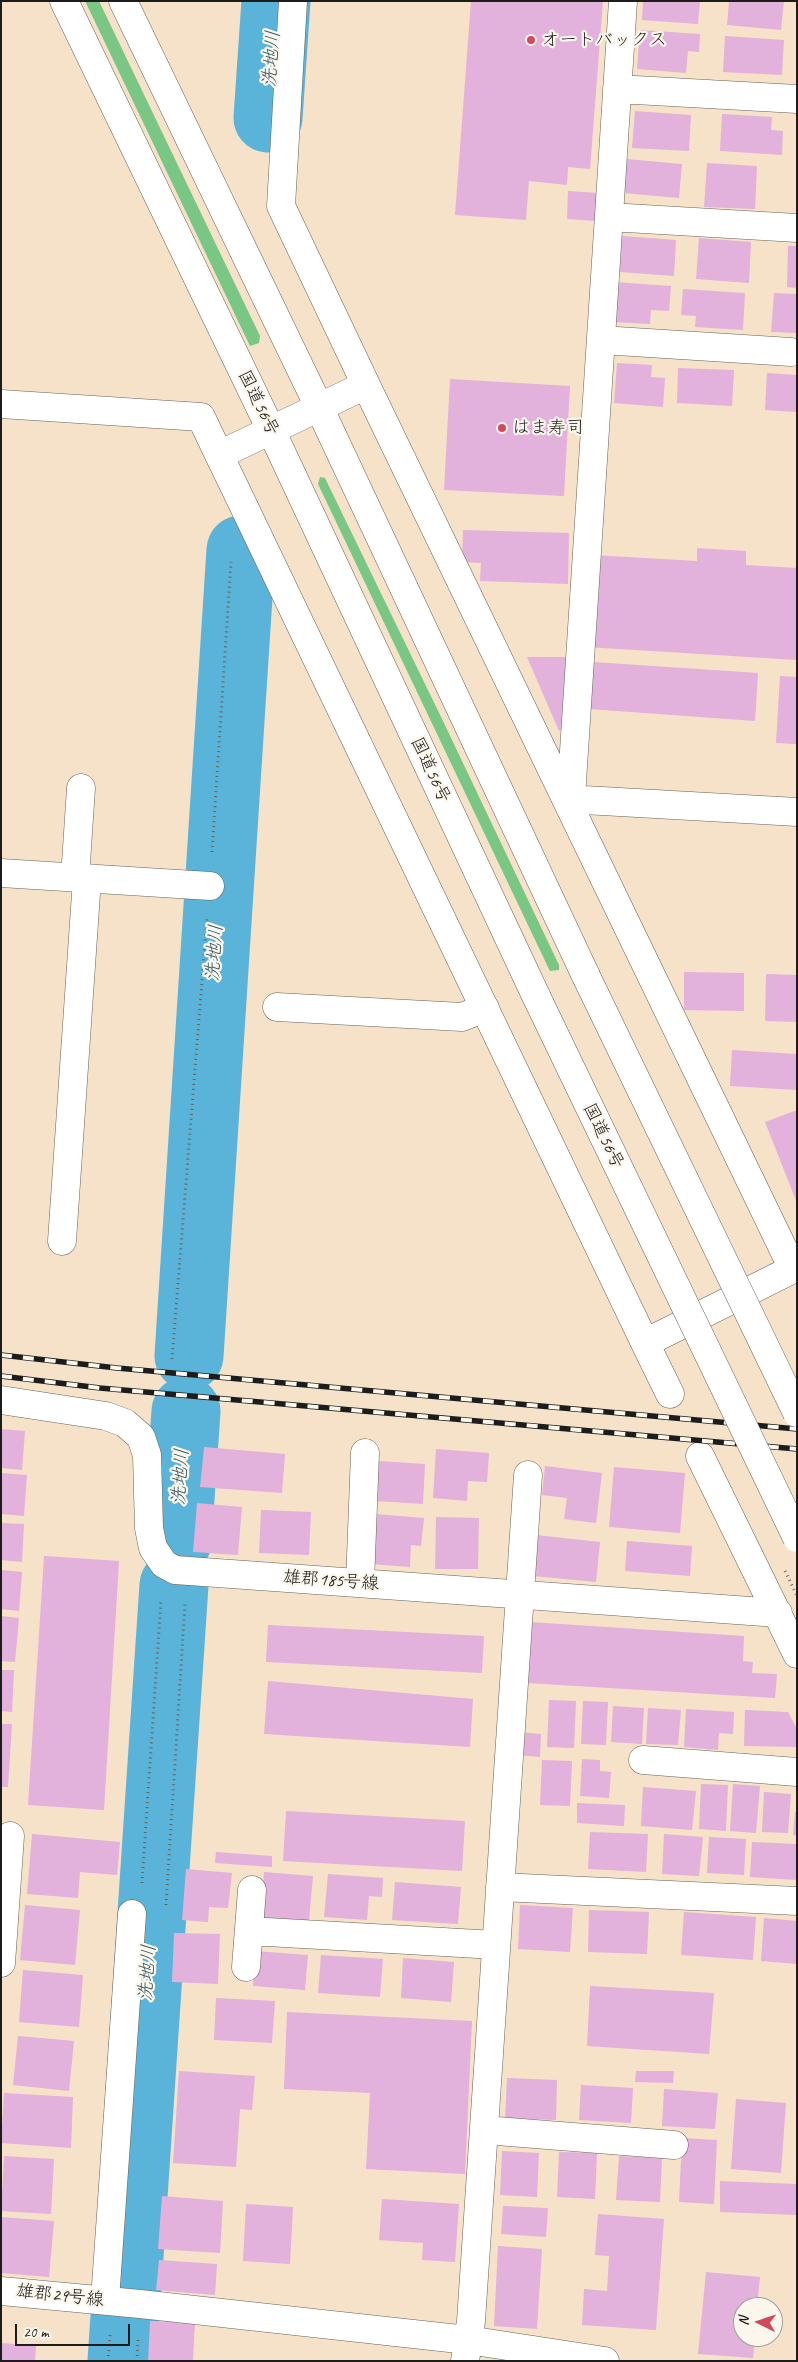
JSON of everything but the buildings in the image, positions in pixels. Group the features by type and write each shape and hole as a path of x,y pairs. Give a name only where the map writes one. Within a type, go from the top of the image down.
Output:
{"main road":[{"name":"国道56号","path":"64,1 271,430 537,998 797,1538"},
{"path":"123,1 319,407 586,976 797,1413"},
{"path":"293,1 281,206 366,385 568,798 795,1273 646,1343"},
{"path":"568,798 623,1"},
{"path":"617,89 797,98"},
{"path":"609,217 797,228"},
{"path":"601,340 790,352"},
{"path":"219,456 366,385"},
{"path":"1,404 200,417 670,1394"},
{"path":"62,1241 81,878 81,788"},
{"path":"568,798 797,812"},
{"path":"1,873 210,886"},
{"path":"277,1007 462,1017 485,1008"},
{"path":"1,1400 106,1416 125,1423 141,1436 146,1455 148,1528 153,1548 164,1564"},
{"path":"360,1583 365,1453"},
{"path":"700,1456 797,1654"},
{"path":"466,2351 471,2321 528,1475"},
{"name":"雄郡185号線","path":"164,1564 175,1570 778,1613"},
{"path":"643,1760 797,1772"},
{"path":"1,1963 3,1907 10,1836"},
{"path":"500,1887 797,1901"},
{"path":"246,1967 252,1890"},
{"path":"119,2302 132,1914"},
{"path":"249,1931 496,1945"},
{"path":"484,2130 674,2145"},
{"name":"雄郡29号線","path":"1,2291 119,2302 466,2351 605,2361"}],"path":[{"path":"172,1359 210,886 231,558"},
{"path":"132,1914 141,1894 164,1564"}],"green space":[{"path":"85,1 99,1 260,336 259,343 250,346"},
{"path":"320,477 325,478 443,721 559,965 559,970 550,971 547,965 318,484"}],"waterway":[{"name":"洗地川","path":"268,118 276,1"},
{"name":"洗地川","path":"189,1356 241,550"},
{"name":"洗地川","path":"177,1542 186,1411"},
{"name":"洗地川","path":"122,2361 174,1585"}],"railway":[{"path":"1,1355 117,1368 797,1429"},
{"path":"1,1376 100,1388 797,1449"}],"place":[{"name":"オートバックス","path":"531,40"},
{"name":"はま寿司","path":"502,428"}]}
